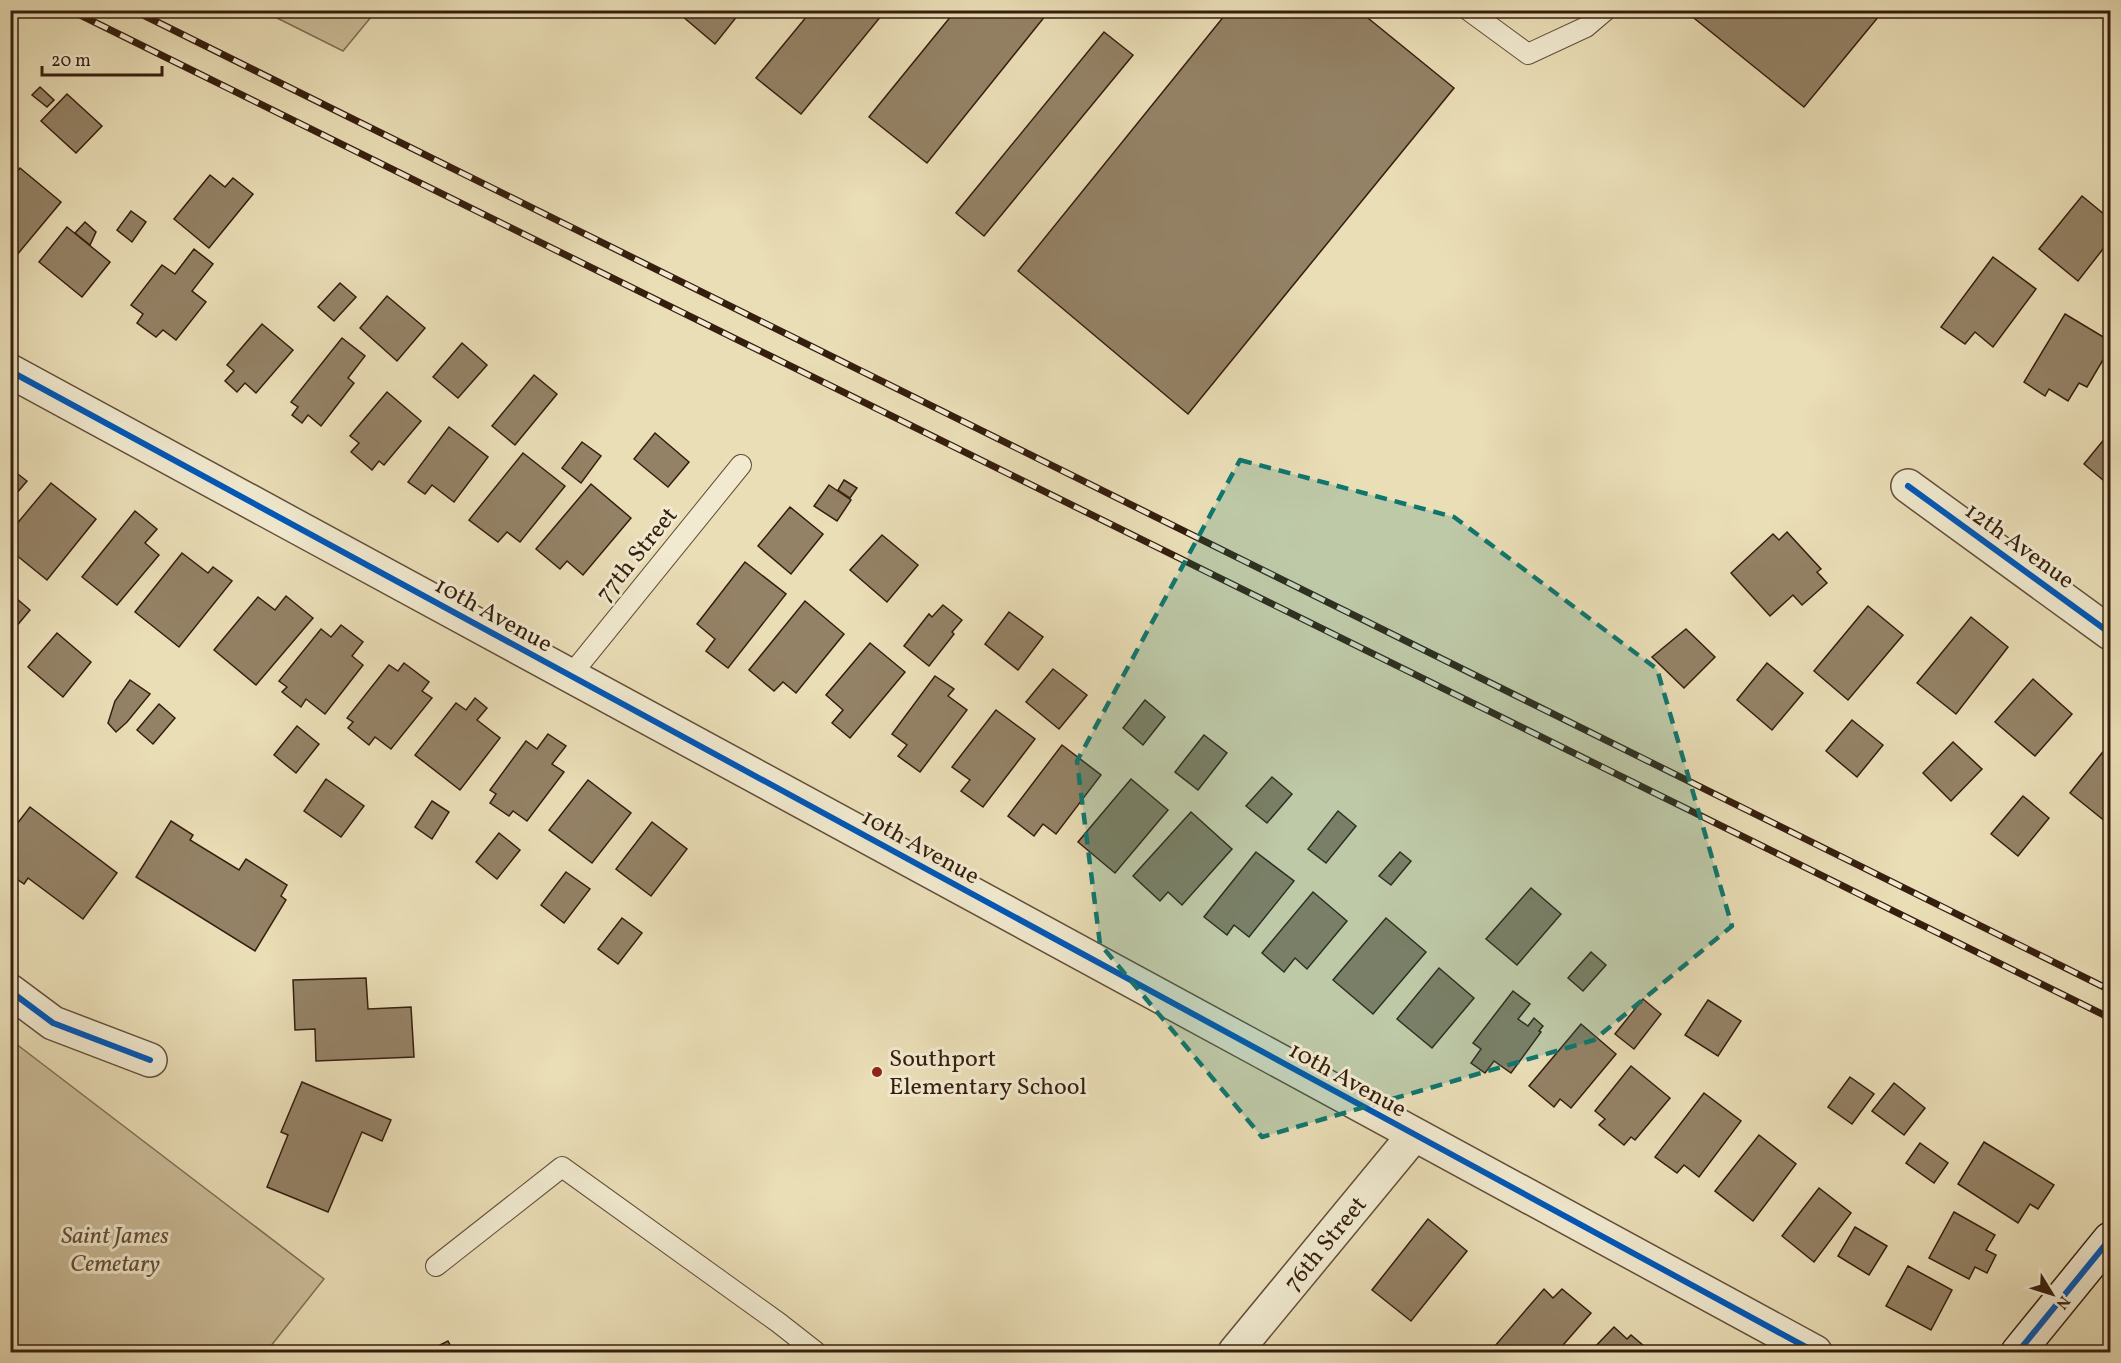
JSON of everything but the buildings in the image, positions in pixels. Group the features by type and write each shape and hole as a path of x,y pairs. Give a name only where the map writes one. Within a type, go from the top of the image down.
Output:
{"street":[{"name":"10th Avenue","path":"10,371 1815,1353"},
{"name":"12th Avenue","path":"1908,486 2110,633"},
{"path":"10,991 53,1023 150,1060"},
{"name":"76th Street","path":"1235,1353 1414,1136"},
{"path":"2018,1353 2110,1239"}],"lane":[{"path":"1468,10 1528,54 1586,27 1606,10"},
{"name":"77th Street","path":"570,676 741,465"},
{"path":"436,1266 562,1167 804,1349"}],"highlighted area":[{"path":"1240,460 1454,517 1657,669 1732,926 1594,1040 1262,1137 1100,944 1077,761"}],"green space":[{"path":"263,11 376,11 343,51"},
{"name":"Saint James Cemetary","path":"11,1040 324,1279 266,1352 11,1352"}],"railway":[{"path":"70,10 2110,1018"},
{"path":"133,10 2110,990"}],"cycle path":[{"path":"10,371 1815,1352"},
{"path":"1908,486 2110,633"},
{"path":"10,991 53,1023 150,1060"},
{"path":"2018,1352 2110,1239"}],"place":[{"name":"Southport Elementary School","path":"877,1072"}]}
